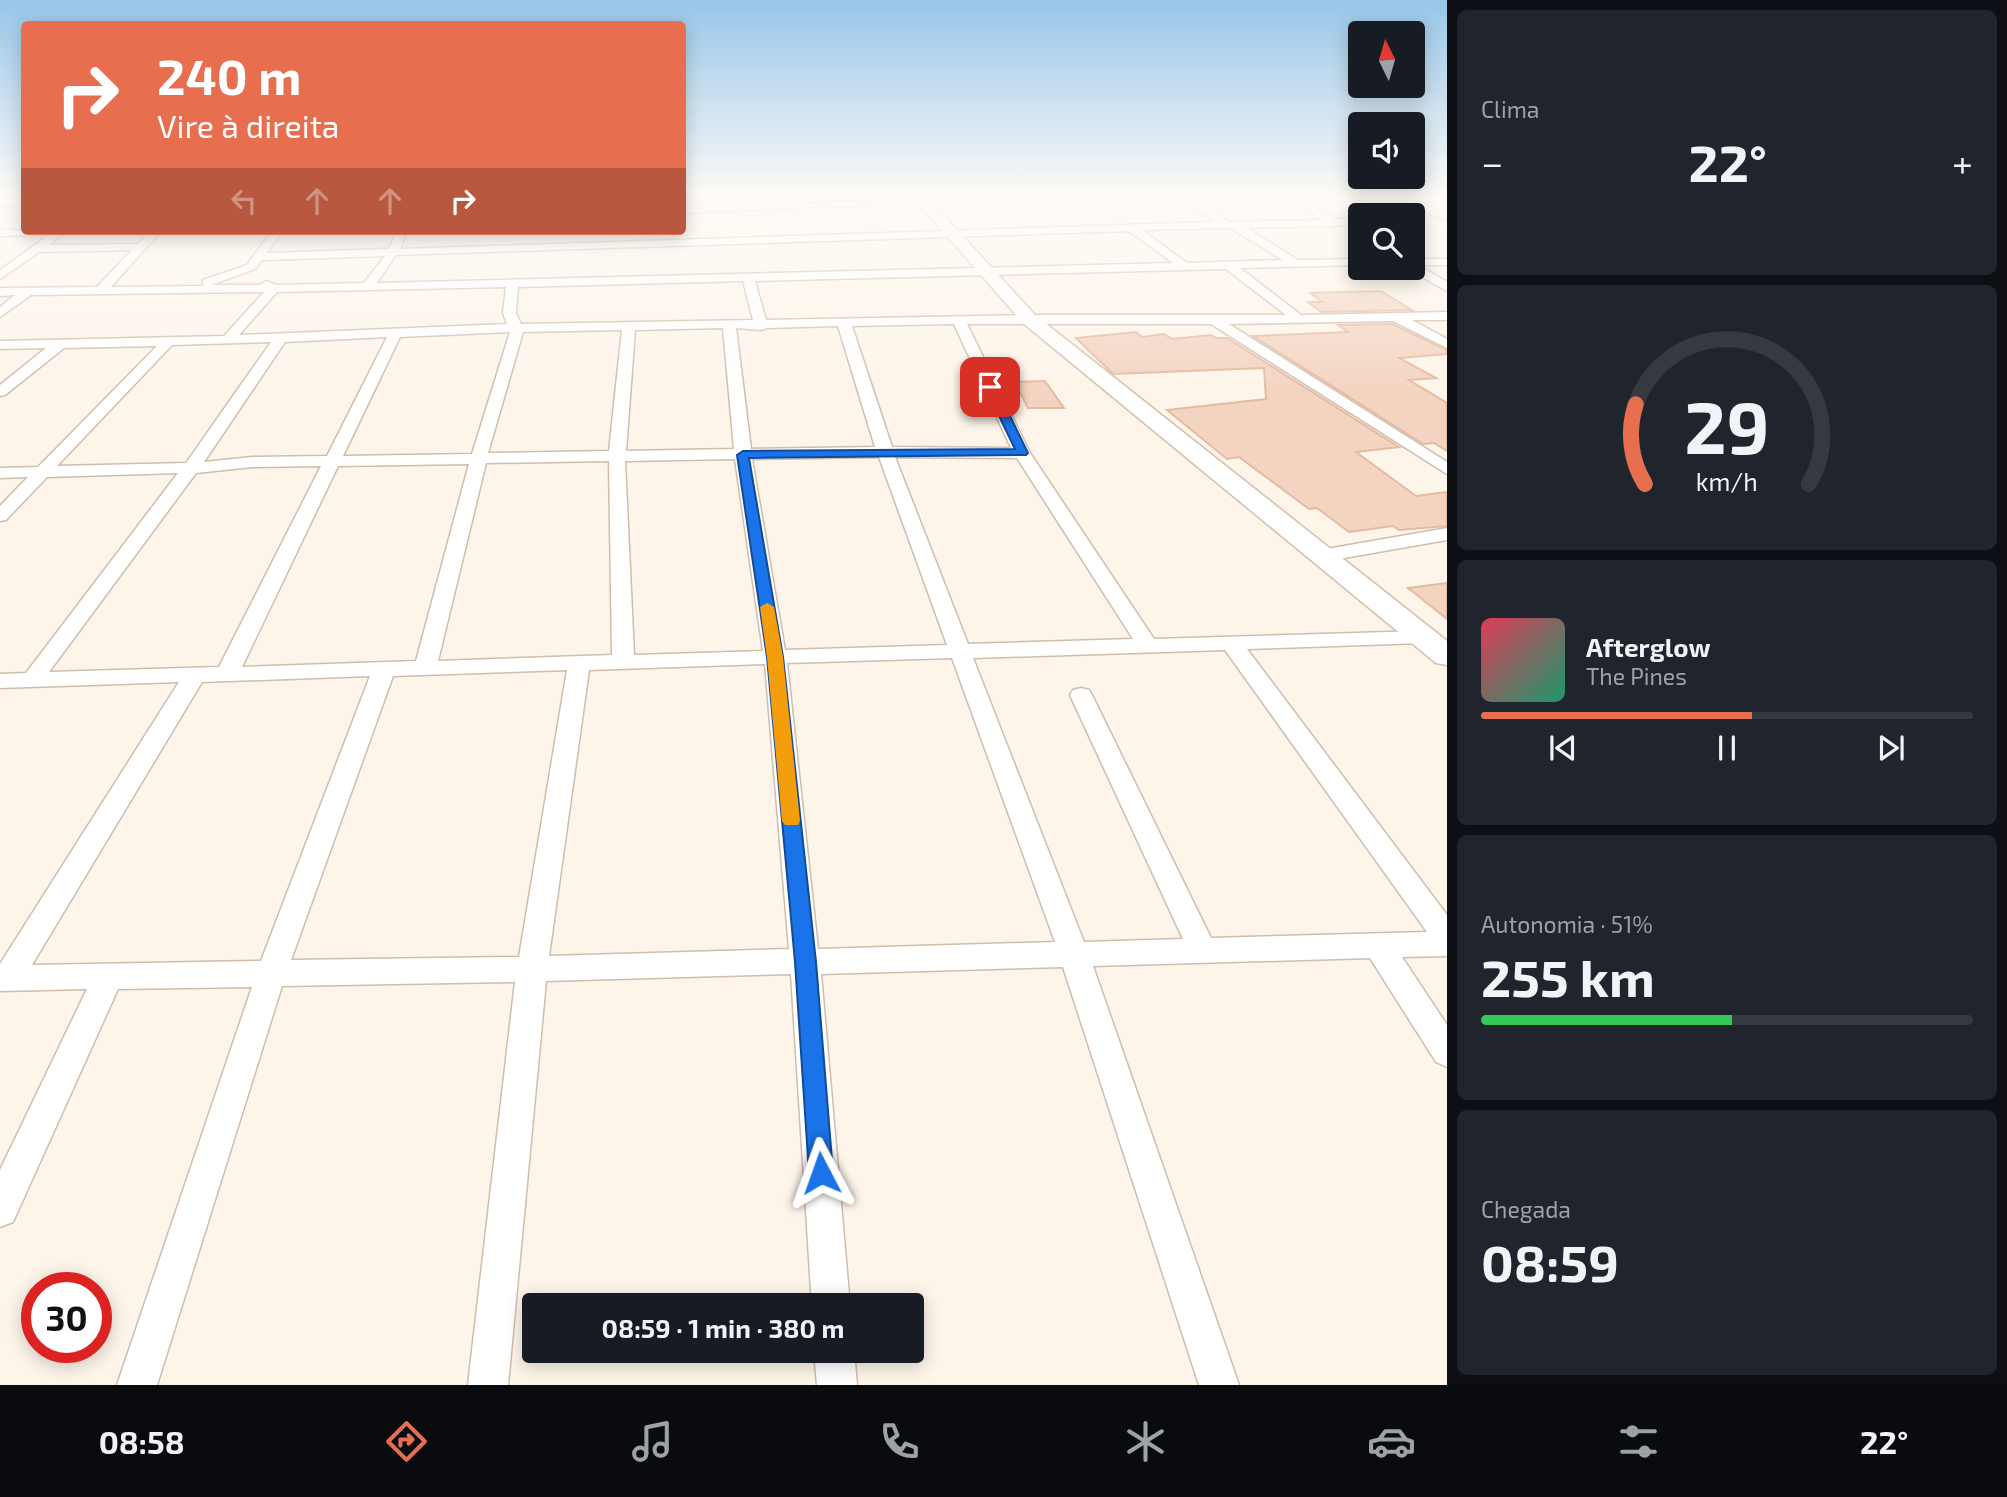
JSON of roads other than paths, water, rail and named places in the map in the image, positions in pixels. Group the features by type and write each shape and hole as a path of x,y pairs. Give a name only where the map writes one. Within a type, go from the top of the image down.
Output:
{"street":[{"path":"0,275 18,262"},
{"path":"102,289 127,262"},
{"path":"255,262 264,284 274,288"},
{"path":"189,289 260,262"},
{"path":"368,286 386,262"},
{"path":"0,292 513,282 585,262"},
{"path":"650,262 748,277 1348,262"},
{"path":"976,262 1028,319 1447,656"},
{"path":"1179,262 1184,266"},
{"path":"1425,264 1447,262"},
{"path":"1228,265 1299,319"},
{"path":"1425,273 1447,287"},
{"path":"748,277 761,326"},
{"path":"513,282 509,315 513,325 518,328"},
{"path":"228,340 274,288"},
{"path":"0,313 29,291"},
{"path":"0,345 228,340 518,328 729,327 1028,319 1214,320 1447,316"},
{"path":"1395,317 1447,344"},
{"path":"1214,320 1447,469"},
{"path":"959,321 1022,453 1147,645"},
{"path":"844,323 885,452 1074,954 1219,1385"},
{"path":"729,327 743,455 775,657 805,962 830,1293"},
{"path":"425,668 478,460 518,328"},
{"path":"622,661 617,458 629,328"},
{"path":"227,674 396,332"},
{"path":"32,680 191,468 281,338"},
{"path":"0,516 169,341"},
{"path":"0,392 60,344"},
{"path":"0,473 191,468 252,462 885,452 1022,453"},
{"path":"1321,556 1447,534"},
{"path":"0,681 1423,637"},
{"path":"1231,643 1447,937"},
{"path":"488,1385 532,969 579,663"},
{"path":"137,1385 271,974 384,669"},
{"path":"4,978 195,675"},
{"path":"1081,695 1203,951"},
{"path":"4,978 532,969 1447,944"},
{"path":"1378,946 1447,1052"},
{"path":"0,1209 108,977"},
{"path":"835,1363 837,1385"}]}
